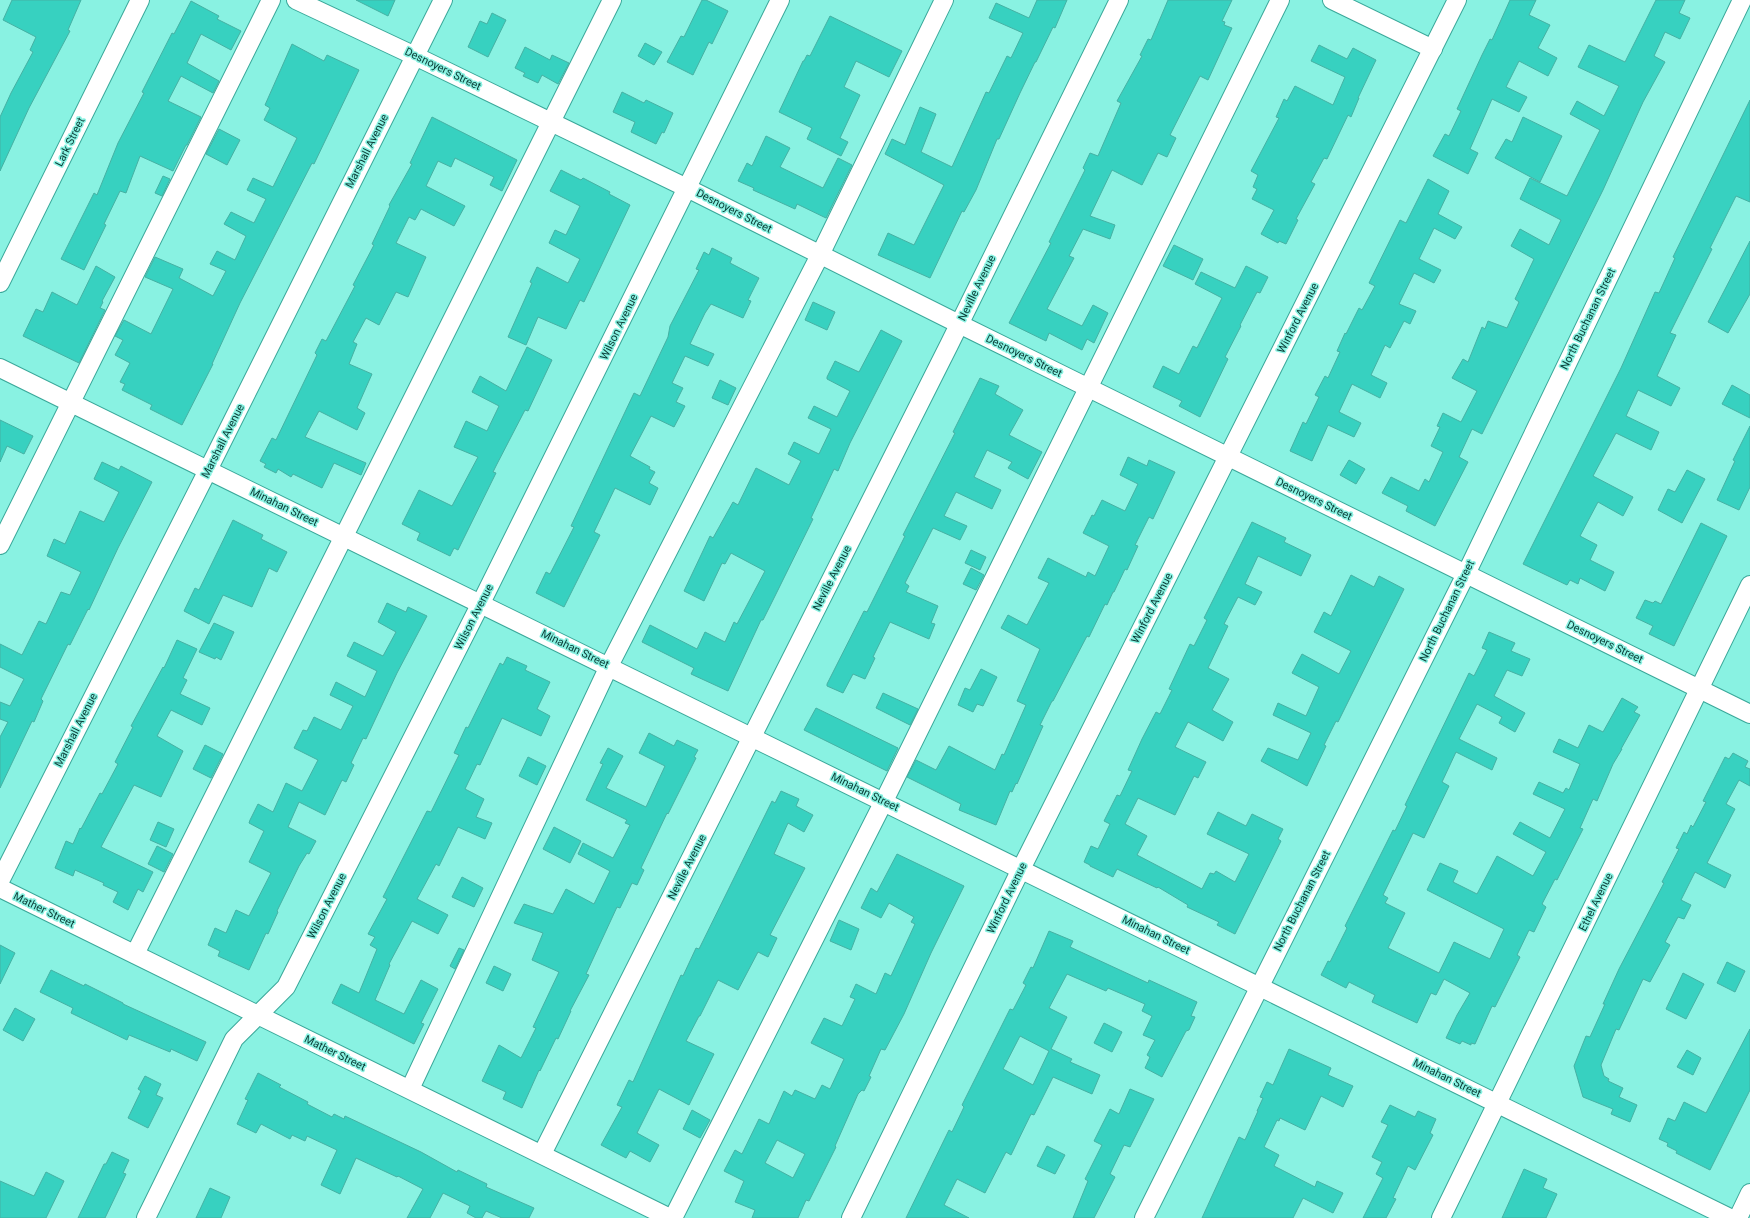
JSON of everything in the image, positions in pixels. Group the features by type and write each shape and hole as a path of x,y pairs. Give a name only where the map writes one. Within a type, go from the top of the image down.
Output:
{"street":[{"name":"Lark Street","path":"0,284 140,0"},
{"path":"0,545 271,0"},
{"name":"Desnoyers Street","path":"296,0 687,188 959,324 1700,688 1750,714"},
{"name":"Marshall Avenue","path":"0,881 443,0"},
{"path":"135,954 612,0"},
{"name":"Wilson Avenue","path":"146,1218 234,1038 286,987 481,603 780,0"},
{"path":"410,1089 610,666 820,255 944,0"},
{"name":"Neville Avenue","path":"542,1154 753,737 1119,0"},
{"path":"671,1218 884,801 1280,0"},
{"path":"1332,0 1433,49"},
{"name":"Winford Avenue","path":"851,1218 1021,869 1457,0"},
{"name":"North Buchanan Street","path":"1144,1218 1466,574 1742,0"},
{"name":"Minahan Street","path":"0,368 610,666 1730,1218"},
{"name":"Ethel Avenue","path":"1441,1218 1750,585"},
{"name":"Mather Street","path":"0,888 671,1218"},
{"path":"1738,1218 1750,1193"}],"building":[{"path":"12,0 81,0 68,30 70,31 29,108 0,171 0,117 33,52 30,50 36,37 3,20"},
{"path":"356,0 395,0 388,16"},
{"path":"702,0 706,0 728,11 712,44 709,42 693,75 667,62 681,36 684,37"},
{"path":"1037,0 1067,0 1055,28 1053,27 999,139 997,139 976,190 964,212 962,211 930,278 878,255 888,233 914,245 944,185 885,154 892,139 905,145 920,107 936,114 921,152 952,167 986,92 989,93 1007,56 1011,58 1023,33 989,18 996,3 1029,18"},
{"path":"1168,0 1232,0 1222,21 1225,22 1224,25 1232,28 1208,80 1200,76 1170,135 1176,138 1167,157 1158,153 1142,185 1112,170 1090,216 1115,225 1110,239 1083,229 1069,256 1074,258 1047,309 1082,326 1093,305 1108,313 1094,343 1087,339 1082,350 1049,333 1046,341 1009,323 1051,243 1049,242 1085,170 1083,168 1090,153 1098,156 1121,103 1117,101 1142,56 1140,55 1148,39 1151,40"},
{"path":"1510,0 1536,0 1529,15 1550,25 1538,48 1557,58 1548,76 1519,61 1506,87 1527,97 1519,112 1492,99 1470,149 1478,153 1468,174 1433,156 1445,134 1449,136 1461,111 1457,109 1490,39 1492,40"},
{"path":"1656,0 1685,0 1679,13 1690,18 1680,39 1665,32 1654,56 1665,62 1643,102 1603,190 1482,434 1472,429 1459,457 1468,462 1435,526 1406,511 1408,506 1382,493 1391,477 1419,491 1425,479 1429,482 1443,452 1431,446 1440,427 1437,426 1443,413 1461,422 1477,391 1452,378 1463,359 1468,362 1482,327 1485,329 1488,321 1507,328 1519,302 1515,299 1534,259 1511,246 1520,229 1549,245 1561,220 1520,199 1530,178 1567,196 1600,130 1570,114 1577,101 1604,116 1619,86 1578,67 1589,45 1625,62"},
{"path":"191,1 219,16 217,19 241,31 231,50 201,34 187,63 219,81 213,93 181,76 168,101 201,117 187,145 173,171 140,156 126,193 120,191 104,224 106,225 84,270 61,259 94,193 97,195 118,143 144,93 142,92 172,33 174,34"},
{"path":"492,13 506,20 488,57 468,47 480,21 487,24"},
{"path":"830,16 902,51 889,77 856,61 844,87 860,95 840,138 848,142 841,156 807,139 812,128 779,112 803,61 807,55 810,56"},
{"path":"645,43 662,52 654,65 638,56"},
{"path":"292,44 324,61 327,55 359,70 314,164 312,163 240,303 213,364 182,425 150,409 152,405 122,390 125,384 120,382 130,363 115,355 123,340 115,336 124,320 151,334 173,289 145,277 155,257 183,269 179,278 213,296 226,271 210,264 217,251 235,260 246,236 224,224 231,212 254,223 266,199 247,190 253,178 273,187 297,138 264,120 270,108 265,105"},
{"path":"1319,45 1347,59 1353,48 1376,60 1358,98 1351,117 1348,115 1327,159 1324,158 1311,182 1315,184 1296,219 1298,220 1286,244 1279,241 1278,243 1261,234 1274,210 1252,199 1257,189 1253,187 1258,175 1251,171 1279,118 1276,117 1284,99 1287,101 1295,86 1333,105 1345,77 1311,61"},
{"path":"525,47 550,60 552,55 569,63 558,84 542,75 538,83 523,76 525,73 515,68"},
{"path":"622,92 644,103 646,100 673,113 664,133 662,132 656,144 631,132 635,122 613,112"},
{"path":"1750,100 1750,202 1736,196 1710,248 1712,249 1670,333 1676,335 1657,376 1680,388 1671,406 1638,390 1626,416 1659,432 1651,450 1616,433 1593,476 1633,497 1623,516 1598,502 1580,536 1597,545 1590,560 1614,572 1605,591 1580,578 1578,584 1570,580 1567,585 1523,564 1621,368 1655,292 1659,293 1675,258 1673,257"},
{"path":"432,117 517,160 502,191 490,185 494,177 455,158 451,167 438,161 426,186 465,206 454,226 421,209 415,220 409,217 396,243 426,257 408,297 396,292 379,325 366,318 353,342 357,344 349,364 372,374 357,408 365,413 357,430 319,411 305,437 366,463 361,475 334,463 322,488 293,474 291,477 278,469 276,473 264,467 266,464 260,461 272,438 276,440 317,355 315,353 322,339 326,341 355,286 353,285 374,245 372,244 390,206 389,205 412,164 410,163"},
{"path":"1523,117 1562,136 1540,182 1495,158 1506,139 1512,142"},
{"path":"219,129 240,140 227,165 206,154"},
{"path":"766,136 790,148 780,167 823,188 838,158 852,165 826,218 797,204 795,209 753,190 754,188 738,181 747,163 752,166"},
{"path":"561,170 581,180 583,178 610,192 609,194 630,205 584,302 580,300 566,329 538,317 526,345 508,337 532,283 530,282 537,267 568,283 580,259 549,243 555,230 566,235 580,206 550,191"},
{"path":"163,176 170,179 162,196 155,193"},
{"path":"1428,179 1449,191 1438,214 1462,227 1455,239 1434,228 1419,259 1441,270 1434,283 1414,273 1399,304 1416,311 1410,324 1404,321 1390,348 1385,345 1371,375 1387,383 1380,398 1352,384 1339,412 1361,423 1354,437 1328,425 1312,461 1290,451 1303,422 1306,424 1319,397 1315,395 1325,376 1328,378 1340,352 1337,351 1345,333 1346,334 1359,308 1362,310 1375,286 1369,283 1400,220 1406,223"},
{"path":"1750,241 1750,294 1728,333 1708,322"},
{"path":"1174,245 1203,259 1193,280 1163,266"},
{"path":"712,248 732,258 730,263 759,278 748,300 751,301 743,318 711,304 705,313 690,344 714,354 708,366 685,356 672,383 683,388 676,402 685,406 674,427 651,416 630,456 650,467 649,469 655,472 649,483 658,488 650,505 615,488 594,532 600,535 564,607 536,593 546,572 550,574 574,527 571,526 634,393 640,396 668,337 670,326 699,270 696,269 704,252 709,255"},
{"path":"96,266 115,277 102,301 103,302 100,308 105,310 79,363 23,336 36,309 43,312 52,292 77,305"},
{"path":"1246,266 1268,277 1260,293 1257,292 1240,325 1241,326 1225,357 1228,359 1200,417 1179,406 1182,401 1153,387 1163,366 1179,374 1193,346 1197,348 1222,298 1195,284 1201,272 1235,288"},
{"path":"813,302 835,312 827,330 805,320"},
{"path":"881,330 902,341 850,443 838,471 834,469 811,518 813,519 763,620 761,620 728,691 691,674 694,668 642,642 650,625 697,649 705,632 725,642 734,622 737,624 765,571 731,553 725,564 722,563 704,601 684,591 710,536 713,538 733,502 738,505 756,468 789,485 801,461 788,454 794,442 819,454 831,429 808,418 814,406 837,417 850,391 827,379 835,361 859,372"},
{"path":"527,347 552,360 528,411 525,410 493,472 496,473 458,550 454,548 450,556 417,540 420,533 402,524 419,490 452,506 478,457 454,447 466,421 487,431 499,406 472,392 480,376 506,391"},
{"path":"980,378 999,386 995,394 1023,410 1009,435 1042,452 1028,479 1008,468 1012,462 987,450 974,477 1001,490 992,509 956,492 944,516 967,526 960,540 933,528 905,583 909,586 906,592 938,606 931,623 935,624 929,639 890,622 873,657 875,658 865,679 853,674 843,693 827,686 864,611 867,612 905,536 903,535 955,433 953,432"},
{"path":"720,380 736,388 728,405 712,398"},
{"path":"1732,385 1750,395 1750,418 1722,404"},
{"path":"0,420 33,436 24,454 7,446 0,462"},
{"path":"1750,426 1750,487 1739,510 1717,500 1735,461 1733,460"},
{"path":"1128,457 1147,466 1149,460 1175,472 1153,519 1149,517 1135,545 1138,546 1127,570 1125,569 1107,605 1105,604 1089,637 1087,636 1052,701 1040,725 1043,726 1017,784 1016,783 1012,792 1010,791 996,825 959,810 961,804 907,777 916,760 936,770 949,746 995,770 1002,754 1004,755 1026,705 1017,701 1040,649 1001,628 1008,615 1027,625 1049,583 1038,578 1048,558 1086,577 1088,572 1095,576 1109,546 1083,533 1102,500 1125,511 1138,484 1120,475"},
{"path":"1349,460 1365,469 1356,484 1340,475"},
{"path":"102,462 119,470 121,466 152,482 118,548 89,610 88,609 70,645 68,644 41,699 43,701 34,722 32,721 0,788 0,737 8,722 0,719 0,702 10,706 24,679 0,667 0,644 22,655 39,621 46,624 61,592 70,595 81,572 47,556 54,539 65,544 80,511 104,522 119,492 94,479"},
{"path":"1687,470 1705,479 1682,523 1658,510 1668,489 1675,492"},
{"path":"233,520 263,535 261,539 287,552 277,572 269,568 252,607 223,595 209,624 184,611 195,588 199,590"},
{"path":"1252,522 1286,538 1284,542 1311,555 1301,576 1258,556 1245,584 1262,592 1255,605 1238,597 1224,624 1228,626 1208,668 1229,679 1212,710 1233,722 1223,741 1188,722 1175,747 1206,762 1198,778 1194,776 1175,815 1138,798 1125,824 1147,836 1137,855 1202,889 1210,873 1214,874 1216,871 1235,882 1249,854 1207,834 1218,812 1246,826 1252,814 1283,829 1278,839 1281,841 1235,934 1217,925 1219,922 1187,907 1188,905 1158,887 1157,888 1117,869 1113,877 1084,862 1091,846 1098,849 1110,824 1104,821 1117,795 1120,796 1132,771 1128,770 1142,739 1156,712 1160,714 1172,690 1169,689 1190,644 1194,646 1207,620 1204,618"},
{"path":"1701,523 1727,536 1674,646 1649,634 1653,626 1636,618 1645,600 1653,603 1655,601 1661,604"},
{"path":"971,550 986,557 980,570 965,563"},
{"path":"971,568 984,575 976,590 963,584"},
{"path":"1351,575 1374,587 1379,576 1404,589 1338,722 1336,721 1324,745 1326,746 1307,786 1261,761 1268,748 1298,760 1311,733 1273,715 1278,703 1306,716 1319,687 1292,673 1302,654 1339,674 1351,651 1314,632 1324,612 1331,616"},
{"path":"387,603 406,612 408,607 427,616 397,673 366,739 363,738 351,763 354,765 346,782 342,780 325,815 299,802 288,827 316,841 309,854 307,853 299,866 277,911 278,912 268,934 266,933 249,970 218,956 220,951 208,945 215,928 226,933 236,910 249,916 271,873 249,862 264,831 249,823 250,820 258,804 273,812 286,783 302,791 318,760 294,748 303,730 307,731 314,717 341,730 353,706 330,695 336,682 365,697 377,671 347,656 354,642 383,656 396,632 378,622"},
{"path":"214,623 234,632 221,660 199,652"},
{"path":"1489,632 1515,643 1511,651 1530,659 1522,676 1507,670 1494,696 1525,713 1515,732 1499,723 1502,717 1477,704 1459,739 1497,758 1492,770 1456,752 1442,782 1449,786 1424,838 1413,833 1383,895 1388,898 1385,903 1405,913 1388,948 1439,973 1454,942 1490,959 1504,929 1427,890 1440,863 1458,871 1453,882 1477,894 1497,856 1533,876 1546,852 1513,834 1520,822 1550,838 1565,809 1533,794 1539,782 1563,793 1566,788 1569,790 1580,764 1553,752 1559,739 1578,748 1589,725 1603,732 1622,698 1638,707 1634,712 1640,715 1613,764 1597,801 1593,799 1580,828 1583,829 1557,880 1555,879 1542,904 1546,907 1534,932 1529,930 1517,955 1520,957 1495,1007 1492,1006 1475,1044 1471,1043 1471,1045 1462,1041 1460,1044 1446,1038 1470,993 1444,979 1436,995 1431,993 1417,1023 1372,1002 1375,995 1349,982 1346,988 1321,975 1328,961 1330,962 1347,928 1345,926 1393,830 1395,831 1407,806 1405,805 1469,673 1474,676 1487,650 1482,648"},
{"path":"177,640 197,649 183,678 187,680 180,694 210,708 202,725 171,710 157,736 183,751 161,797 134,785 101,847 153,872 143,892 138,889 128,910 113,902 118,892 103,885 104,883 75,870 73,876 55,868 66,841 73,844 80,828 81,829 100,793 102,794 118,764 115,762 133,727 131,726 163,667 164,668"},
{"path":"507,657 527,666 525,670 550,682 537,709 550,716 541,736 502,718 480,765 477,764 465,789 484,799 476,817 492,823 485,839 458,827 439,866 436,864 417,899 448,915 438,934 412,921 389,964 390,965 375,1000 404,1014 421,980 438,989 421,1023 424,1024 414,1044 332,1003 341,984 359,993 377,949 370,945 375,937 368,934 387,899 383,897 427,811 431,812 459,755 454,753 466,727 468,728 500,663 503,665"},
{"path":"981,669 997,677 983,706 977,704 973,712 958,705 965,688 970,690"},
{"path":"883,693 918,709 910,725 876,708"},
{"path":"816,708 898,748 887,771 804,730"},
{"path":"649,733 674,746 677,740 698,750 694,757 696,758 668,814 667,813 641,868 644,870 637,885 632,883 620,908 617,907 586,974 589,975 570,1011 558,1039 556,1038 540,1071 539,1070 522,1108 503,1099 506,1092 482,1081 499,1045 521,1058 536,1028 533,1027 559,972 532,960 543,933 514,923 524,904 553,914 566,889 594,904 610,871 578,854 583,843 613,858 630,825 625,823 627,820 586,800 603,764 600,763 608,748 623,756 606,788 646,807 665,766 639,753"},
{"path":"205,745 223,754 211,778 193,769"},
{"path":"1733,753 1748,761 1745,767 1750,769 1750,786 1739,780 1726,804 1735,809 1707,863 1731,875 1725,888 1695,872 1681,900 1691,905 1684,919 1678,917 1665,942 1670,945 1650,982 1643,979 1619,1030 1616,1029 1601,1065 1604,1076 1609,1079 1608,1081 1623,1088 1619,1097 1637,1105 1630,1122 1611,1114 1613,1109 1583,1097 1574,1066 1586,1036 1590,1037 1619,969 1664,883 1662,882 1679,849 1676,848 1684,832 1687,834 1691,825 1693,827 1706,802 1703,801 1725,757 1729,759"},
{"path":"528,757 546,766 537,785 519,776"},
{"path":"781,791 799,799 796,806 813,815 804,832 788,823 774,854 805,868 770,935 777,938 768,957 758,952 738,990 718,980 686,1041 714,1054 689,1105 659,1089 637,1133 659,1145 650,1162 630,1151 626,1158 601,1145 622,1107 617,1105 629,1080 633,1082 681,975 683,976 696,948 699,949 772,801 775,803"},
{"path":"158,822 174,829 166,847 150,840"},
{"path":"554,827 581,841 570,863 543,849"},
{"path":"157,846 173,854 164,872 148,864"},
{"path":"897,854 964,886 931,953 904,1014 885,1050 881,1049 869,1076 871,1077 864,1091 862,1090 858,1094 835,1146 836,1147 809,1201 806,1200 798,1218 752,1218 755,1210 735,1202 744,1181 724,1171 735,1150 742,1154 759,1119 769,1124 784,1091 792,1096 795,1090 815,1099 822,1085 830,1089 844,1059 811,1043 824,1018 842,1026 855,999 850,997 856,984 876,994 885,973 891,976 915,924 911,922 914,917 889,903 881,918 861,908 871,888 877,892","holes":["777,1140 805,1154 793,1178 765,1163"]},
{"path":"462,877 483,888 474,907 452,897"},
{"path":"839,920 859,929 851,950 830,941"},
{"path":"1049,931 1073,941 1070,947 1148,983 1149,980 1197,1002 1191,1016 1195,1017 1162,1077 1145,1068 1150,1057 1147,1055 1155,1040 1143,1035 1152,1016 1142,1011 1145,1004 1108,988 1106,991 1067,974 1049,1008 1067,1017 1051,1049 1072,1059 1070,1062 1100,1075 1092,1094 1053,1077 1034,1115 1031,1114 1011,1155 1006,1152 985,1193 957,1179 944,1205 969,1218 906,1218 949,1130 952,1132 964,1107 962,1105 1010,1009 1013,1010 1026,985 1023,983 1031,967 1033,968","holes":["1020,1036 1049,1051 1033,1085 1003,1069"]},
{"path":"0,945 15,953 0,984"},
{"path":"459,948 464,950 455,969 450,966"},
{"path":"1727,962 1745,971 1735,992 1717,983"},
{"path":"494,966 511,974 503,991 486,983"},
{"path":"51,970 84,986 85,984 123,1004 206,1042 197,1061 171,1049 170,1052 129,1035 127,1040 71,1013 73,1008 40,992"},
{"path":"1683,973 1704,984 1686,1019 1666,1009"},
{"path":"15,1008 35,1019 23,1041 3,1030"},
{"path":"1104,1023 1122,1032 1112,1052 1094,1043"},
{"path":"1750,1029 1750,1090 1710,1170 1676,1153 1677,1151 1667,1146 1668,1143 1659,1139 1668,1118 1675,1121 1684,1102 1706,1113"},
{"path":"1289,1049 1331,1068 1328,1075 1353,1086 1343,1107 1321,1096 1305,1130 1280,1118 1279,1121 1277,1120 1264,1147 1279,1155 1274,1166 1315,1187 1317,1181 1343,1193 1333,1213 1303,1198 1293,1218 1202,1218 1239,1137 1245,1140 1263,1098 1260,1097 1267,1082 1273,1085"},
{"path":"1687,1050 1701,1058 1693,1075 1677,1067"},
{"path":"258,1073 281,1085 279,1087 308,1102 307,1104 332,1117 334,1114 344,1119 345,1116 421,1152 457,1172 458,1170 487,1184 486,1187 534,1208 529,1218 502,1218 486,1211 482,1218 476,1218 467,1213 470,1206 443,1193 430,1218 407,1218 423,1189 398,1176 397,1177 356,1158 340,1194 321,1185 337,1150 307,1136 305,1141 292,1135 290,1139 261,1124 256,1133 237,1124 248,1100 245,1099"},
{"path":"145,1076 161,1084 156,1095 163,1098 148,1128 128,1118 141,1091 138,1089"},
{"path":"1130,1089 1154,1099 1130,1147 1124,1145 1110,1174 1115,1177 1094,1218 1073,1218 1088,1181 1085,1179 1102,1145 1094,1141 1110,1109 1119,1114"},
{"path":"1390,1105 1415,1117 1418,1111 1436,1119 1430,1133 1433,1135 1415,1170 1408,1166 1393,1198 1396,1199 1386,1218 1363,1218 1383,1178 1376,1174 1382,1162 1372,1157 1388,1125 1381,1122"},
{"path":"692,1110 710,1120 700,1138 683,1129"},
{"path":"1047,1146 1065,1155 1055,1174 1037,1166"},
{"path":"112,1152 129,1160 123,1173 126,1174 105,1218 78,1218 104,1164 106,1164"},
{"path":"1524,1169 1547,1179 1543,1188 1557,1194 1546,1218 1502,1218"},
{"path":"46,1172 64,1181 46,1218 0,1218 0,1181 34,1196"},
{"path":"210,1188 230,1197 221,1218 196,1218"}]}
